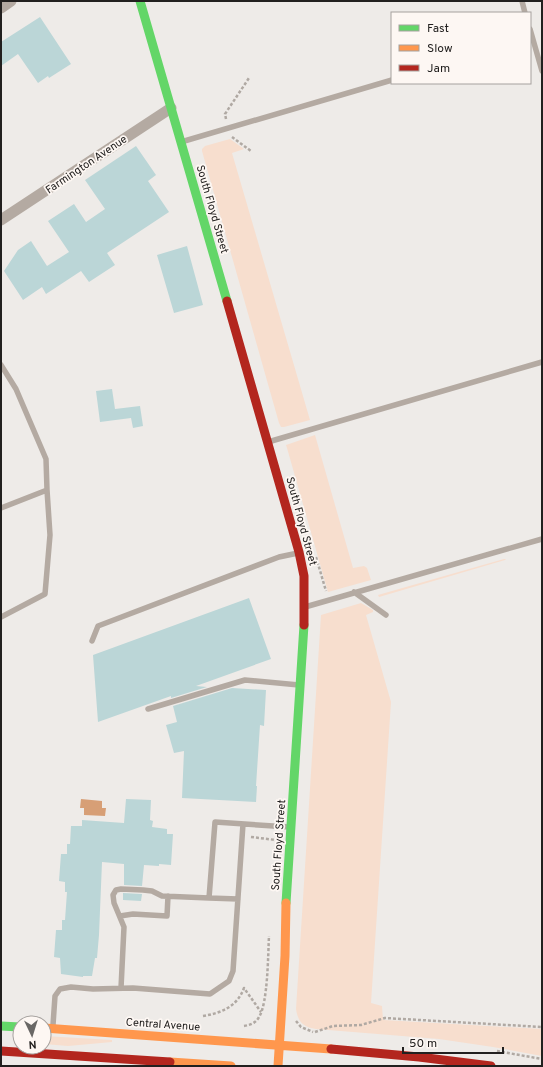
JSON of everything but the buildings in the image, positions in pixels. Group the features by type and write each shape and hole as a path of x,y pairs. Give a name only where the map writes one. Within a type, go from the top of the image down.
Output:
{"street":[{"path":"1,8 11,1"},
{"name":"South Floyd Street","path":"140,1 299,552 304,576 305,607 301,685 285,913 285,956 278,1066"},
{"name":"Farmington Avenue","path":"1,220 171,108"},
{"path":"1,1026 12,1027"},
{"name":"Central Avenue","path":"52,1028 280,1045 457,1061 491,1066"},
{"path":"1,1051 48,1056 231,1066"}],"lane":[{"path":"522,1 525,12"},
{"path":"532,41 542,71"},
{"path":"181,142 391,80"},
{"path":"267,442 542,362"},
{"path":"1,365 16,389 46,459 50,535 45,594 1,617"},
{"path":"1,508 47,490"},
{"path":"305,607 542,539"},
{"path":"92,641 98,626 279,557 299,552"},
{"path":"354,592 386,615"},
{"path":"148,709 244,680 301,685"},
{"path":"209,898 215,822 292,827"},
{"path":"51,1015 55,996 60,989 71,987 93,989 140,988 210,994 229,981 233,971 243,824"},
{"path":"121,988 124,927 114,903 114,895 116,890 152,891 162,896 238,900"},
{"path":"120,916 134,914 167,916 168,896"}],"path":[{"path":"229,128 225,114 249,78"},
{"path":"231,136 251,151"},
{"path":"251,837 276,840"},
{"path":"242,1026 250,1025 256,1021 262,1012 267,970"},
{"path":"202,1016 224,1011 236,1002 244,988 262,1012"},
{"path":"295,1018 300,1027 322,1033"},
{"path":"315,1032 333,1026 361,1025 385,1018 542,1027"},
{"path":"495,1051 542,1059"}],"shaded area":[{"path":"230,139 244,149 232,153 310,420 284,427 281,427 279,423 202,151 205,146"},
{"path":"315,435 353,568 364,566 367,568 371,580 328,592 286,445"},
{"path":"506,559 379,597 378,595"},
{"path":"361,603 373,610 373,612 366,615 391,702 371,1003 382,1006 383,1020 542,1029 542,1056 439,1039 316,1029 304,1025 298,1017 296,1009 321,615"},
{"path":"81,799 102,801 102,808 106,808 105,816 84,815 84,808 80,808"},
{"path":"52,1036 112,1040 112,1042 68,1046 52,1045"}],"traffic: fast":[{"path":"140,1 227,301"},
{"path":"286,903 304,625"},
{"path":"1,1026 12,1027"}],"traffic: slow":[{"path":"278,1066 285,956 286,903"},
{"path":"52,1029 331,1049"},
{"path":"170,1062 231,1066"}],"traffic: jam":[{"path":"227,301 299,552 304,576 304,625"},
{"path":"331,1049 419,1057 491,1066"},
{"path":"1,1051 170,1062"}]}
